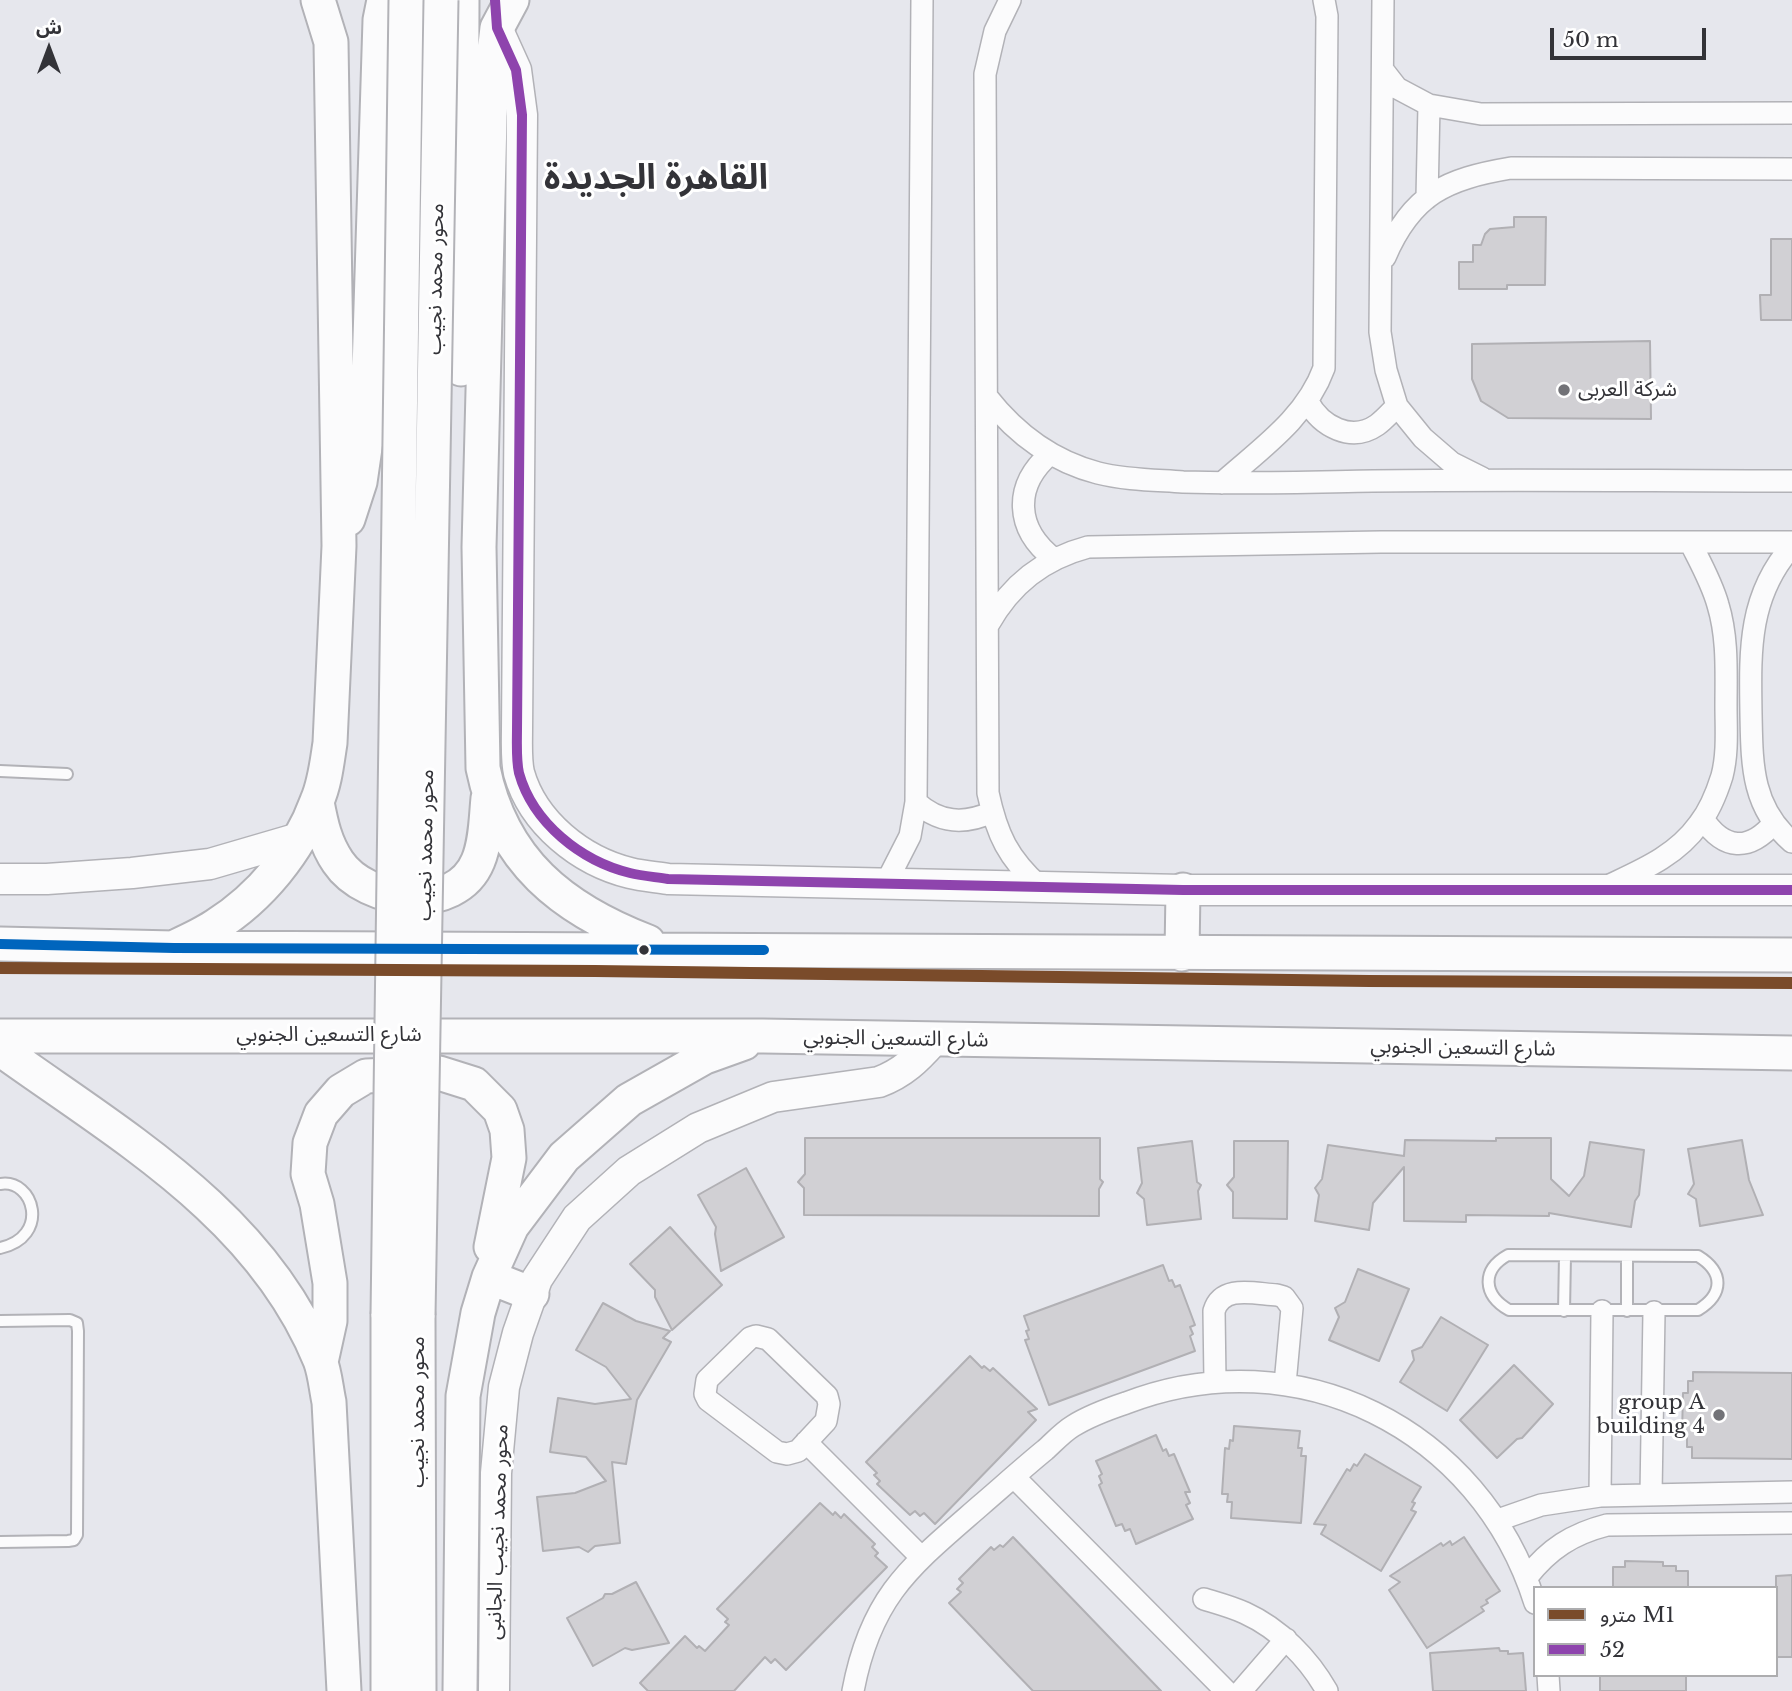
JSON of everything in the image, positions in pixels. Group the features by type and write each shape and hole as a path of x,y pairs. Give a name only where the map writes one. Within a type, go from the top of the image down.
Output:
{"main road":[{"path":"318,0 331,43"},
{"path":"173,948 216,926 250,900 277,871 299,838 317,802 326,773 330,743 339,547 331,43 335,0"},
{"path":"339,547 360,481 367,434 380,20 384,0"},
{"name":"محور محمد نجيب","path":"406,0 403,1315 419,1691"},
{"name":"محور محمد نجيب","path":"388,1691 403,1315 441,0"},
{"path":"462,0 461,392 465,464 479,547"},
{"path":"317,802 323,834 338,863 362,886 388,895 416,898 443,893 464,881 478,863 484,840 488,793 481,743 479,547 491,79 502,9"},
{"path":"488,793 503,831 526,864 555,893 616,930 667,949"},
{"path":"1182,954 1183,890"},
{"path":"0,944 173,948 1792,956"},
{"name":"شارع التسعين الجنوبي","path":"0,1036 763,1036 933,1041 1792,1053"},
{"name":"محور محمد نجيب","path":"460,1691 463,1396 478,1313 489,1278 512,1226 564,1157 629,1100 705,1057 763,1036"},
{"path":"0,1049 160,1164 215,1209 272,1276 304,1329 321,1362 329,1402 344,1691"},
{"path":"321,1362 330,1321 330,1283 317,1204 308,1174 310,1143 321,1114 341,1091 366,1076 439,1073 474,1084 500,1110 507,1130 509,1158 491,1246 489,1278 532,1294"}],"street":[{"path":"1222,483 1291,422 1318,386 1324,368 1327,16 1324,0"},
{"path":"1382,0 1380,332 1386,370 1397,405 1423,438 1452,463 1487,480"},
{"path":"1002,3 988,52 985,74 988,793 992,812 1007,848 1019,867 1040,887"},
{"path":"886,883 910,836 916,802 926,4"},
{"path":"502,9 521,92 522,115 517,729 519,772 536,809 562,840 594,860 614,868 668,879 1183,890 1792,890"},
{"path":"1383,70 1397,88 1429,105 1481,114 1792,113"},
{"path":"1427,198 1429,105"},
{"path":"1381,265 1396,230 1413,208 1442,188 1475,174 1511,168 1792,169"},
{"path":"987,397 1015,429 1050,454 1100,473 1151,480 1222,483 1792,481"},
{"path":"1308,402 1325,424 1337,430 1351,432 1364,431 1377,425 1397,405"},
{"path":"1050,454 1032,472 1027,483 1023,508 1035,542 1054,559"},
{"path":"987,627 1009,593 1023,578 1054,559 1088,547 1381,542 1792,544"},
{"path":"1600,890 1658,862 1680,846 1703,819 1722,775 1726,748 1726,646 1712,585 1690,542"},
{"path":"1792,544 1771,574 1764,590 1752,635 1750,662 1752,769 1759,796 1774,822 1792,842"},
{"path":"916,802 935,816 958,821 970,821 992,812"},
{"path":"1703,819 1713,834 1728,842 1746,843 1762,836 1774,822"},
{"path":"0,879 47,879 132,873 210,864 299,838"},
{"name":"محور محمد نجيب الجانبى","path":"494,1691 496,1473 504,1387 517,1333 537,1279 577,1218 629,1171 698,1128 773,1097 879,1082 912,1064 933,1041"},
{"path":"1215,1381 1214,1311 1223,1296 1232,1293 1277,1295 1284,1297 1292,1308 1285,1384"},
{"path":"1600,1496 1602,1311"},
{"path":"1651,1494 1654,1312"},
{"path":"763,1336 768,1339 827,1396 829,1404 826,1421 806,1443 798,1451 787,1454 777,1452 708,1400 705,1387 707,1380 750,1338 763,1336"},
{"path":"853,1691 859,1657 874,1620 895,1586 921,1557 1071,1427 1158,1391 1215,1381 1285,1384 1336,1396 1384,1416 1427,1444 1466,1479 1498,1520 1527,1577 1533,1596"},
{"path":"806,1443 921,1557"},
{"path":"1014,1477 1226,1691"},
{"path":"1498,1520 1541,1505 1600,1496 1792,1492"},
{"path":"1738,1493 1739,1523"},
{"path":"1527,1577 1542,1558 1561,1542 1583,1531 1607,1525 1792,1523"},
{"path":"1204,1599 1247,1614 1286,1639 1316,1671 1327,1691"},
{"path":"1241,1691 1286,1639"}],"lane":[{"path":"0,771 67,774"},
{"path":"0,1184 5,1183 21,1189 32,1205 32,1224 22,1240 0,1248"},
{"path":"1508,1255 1627,1256 1698,1256 1710,1264 1717,1276 1717,1290 1710,1303 1698,1310 1654,1312 1509,1310 1497,1303 1490,1293 1488,1282 1491,1270 1498,1261 1508,1255"},
{"path":"1564,1311 1565,1256"},
{"path":"1627,1256 1627,1311"},
{"path":"0,1321 70,1320 77,1324 78,1331 77,1535 74,1540 68,1541 0,1542"}],"building":[{"path":"1514,217 1546,217 1545,285 1507,285 1507,289 1459,289 1459,262 1473,262 1473,245 1481,245 1490,229 1514,227"},
{"path":"1771,239 1792,239 1792,320 1761,320 1760,295 1771,295"},
{"name":"شركة العربى","path":"1650,341 1651,419 1508,418 1481,401 1472,379 1472,344"},
{"path":"805,1138 1100,1138 1100,1179 1103,1182 1099,1189 1099,1216 804,1215 804,1188 798,1182 805,1174"},
{"path":"1496,1138 1551,1138 1551,1179 1569,1196 1584,1176 1590,1142 1644,1150 1639,1195 1635,1201 1631,1227 1549,1213 1549,1216 1466,1215 1466,1222 1404,1221 1404,1167 1373,1203 1369,1230 1315,1221 1319,1195 1315,1188 1322,1179 1328,1145 1404,1156 1405,1140 1496,1141"},
{"path":"1742,1140 1749,1180 1763,1215 1700,1226 1696,1199 1688,1194 1694,1184 1688,1149"},
{"path":"1192,1141 1197,1182 1201,1185 1198,1191 1201,1219 1147,1225 1144,1199 1137,1193 1142,1183 1138,1148"},
{"path":"1234,1141 1288,1141 1287,1219 1233,1218 1233,1192 1227,1185 1234,1177"},
{"path":"746,1168 784,1237 721,1271 716,1227 698,1195"},
{"path":"670,1227 722,1285 672,1330 655,1297 655,1290 630,1264"},
{"path":"1163,1265 1169,1281 1172,1280 1175,1287 1180,1285 1195,1325 1190,1327 1193,1334 1190,1336 1195,1351 1049,1405 1025,1340 1029,1339 1026,1331 1029,1330 1024,1316"},
{"path":"1358,1269 1409,1289 1379,1361 1329,1340 1339,1317 1335,1308 1345,1302"},
{"path":"603,1303 636,1321 670,1331 663,1338 671,1342 637,1400 626,1464 612,1462 620,1543 595,1546 588,1552 579,1547 543,1551 537,1497 575,1493 606,1481 586,1457 550,1452 558,1398 595,1404 631,1399 606,1367 576,1350"},
{"path":"1441,1317 1488,1345 1447,1411 1400,1382 1414,1360 1412,1351 1422,1347"},
{"path":"970,1356 982,1368 984,1366 990,1371 993,1368 1037,1409 1028,1412 1036,1420 935,1524 924,1513 920,1516 915,1511 910,1515 877,1484 880,1481 874,1475 877,1473 866,1462"},
{"path":"1514,1365 1553,1404 1522,1438 1517,1439 1497,1458 1460,1420"},
{"name":"group A building 4","path":"1693,1372 1792,1373 1792,1459 1692,1458 1692,1447 1687,1447 1687,1435 1682,1435 1683,1393 1688,1393 1688,1381 1693,1381"},
{"path":"1234,1426 1300,1431 1298,1448 1302,1448 1301,1456 1306,1456 1301,1523 1231,1518 1232,1502 1227,1502 1228,1494 1222,1494 1225,1448 1229,1449 1230,1440 1233,1441"},
{"path":"1156,1435 1163,1451 1166,1449 1169,1456 1174,1454 1190,1492 1185,1492 1190,1503 1186,1505 1193,1519 1136,1544 1130,1529 1125,1531 1122,1524 1116,1526 1099,1485 1102,1483 1099,1476 1102,1474 1096,1461"},
{"path":"1365,1454 1421,1487 1412,1502 1415,1503 1411,1510 1416,1512 1381,1571 1321,1534 1326,1525 1314,1524 1347,1469 1350,1471 1354,1464 1357,1466"},
{"path":"820,1503 833,1515 835,1512 841,1518 844,1514 875,1544 872,1547 878,1553 875,1556 887,1567 786,1670 775,1659 771,1663 765,1657 734,1691 648,1691 640,1683 685,1636 697,1648 699,1646 705,1651 729,1625 725,1622 728,1619 717,1609"},
{"path":"1013,1537 1161,1691 1033,1691 1007,1664 949,1603 961,1592 957,1589 963,1583 959,1579 991,1547 994,1550 1000,1545 1003,1547"},
{"path":"1464,1537 1500,1591 1486,1600 1488,1603 1481,1607 1484,1611 1427,1648 1389,1590 1400,1582 1390,1576 1441,1543 1443,1546 1450,1541 1452,1545"},
{"path":"1625,1561 1663,1562 1663,1566 1676,1566 1676,1571 1688,1571 1688,1586 1613,1586 1613,1567 1625,1567"},
{"path":"1792,1575 1792,1657 1778,1657 1776,1576"},
{"path":"636,1582 669,1643 632,1650 625,1648 593,1666 567,1618 603,1598 605,1594 612,1594"},
{"path":"1499,1648 1500,1651 1508,1651 1508,1654 1523,1653 1526,1691 1433,1691 1430,1653"},
{"path":"1600,1677 1686,1677 1686,1691 1600,1691"}],"metro line":[{"name":"M1","path":"0,968 1792,983"}],"transit line":[{"name":"52","path":"495,0 497,28 516,70 522,115 517,763 535,808 561,837 577,849 612,867 668,879 1183,890 1792,890"},
{"path":"0,944 174,948 764,950"}],"place":[{"name":"شركة العربى","path":"1564,390"},
{"name":"group A building 4","path":"1719,1415"}],"district":[{"name":"القاهرة الجديدة","path":"656,179"}]}
